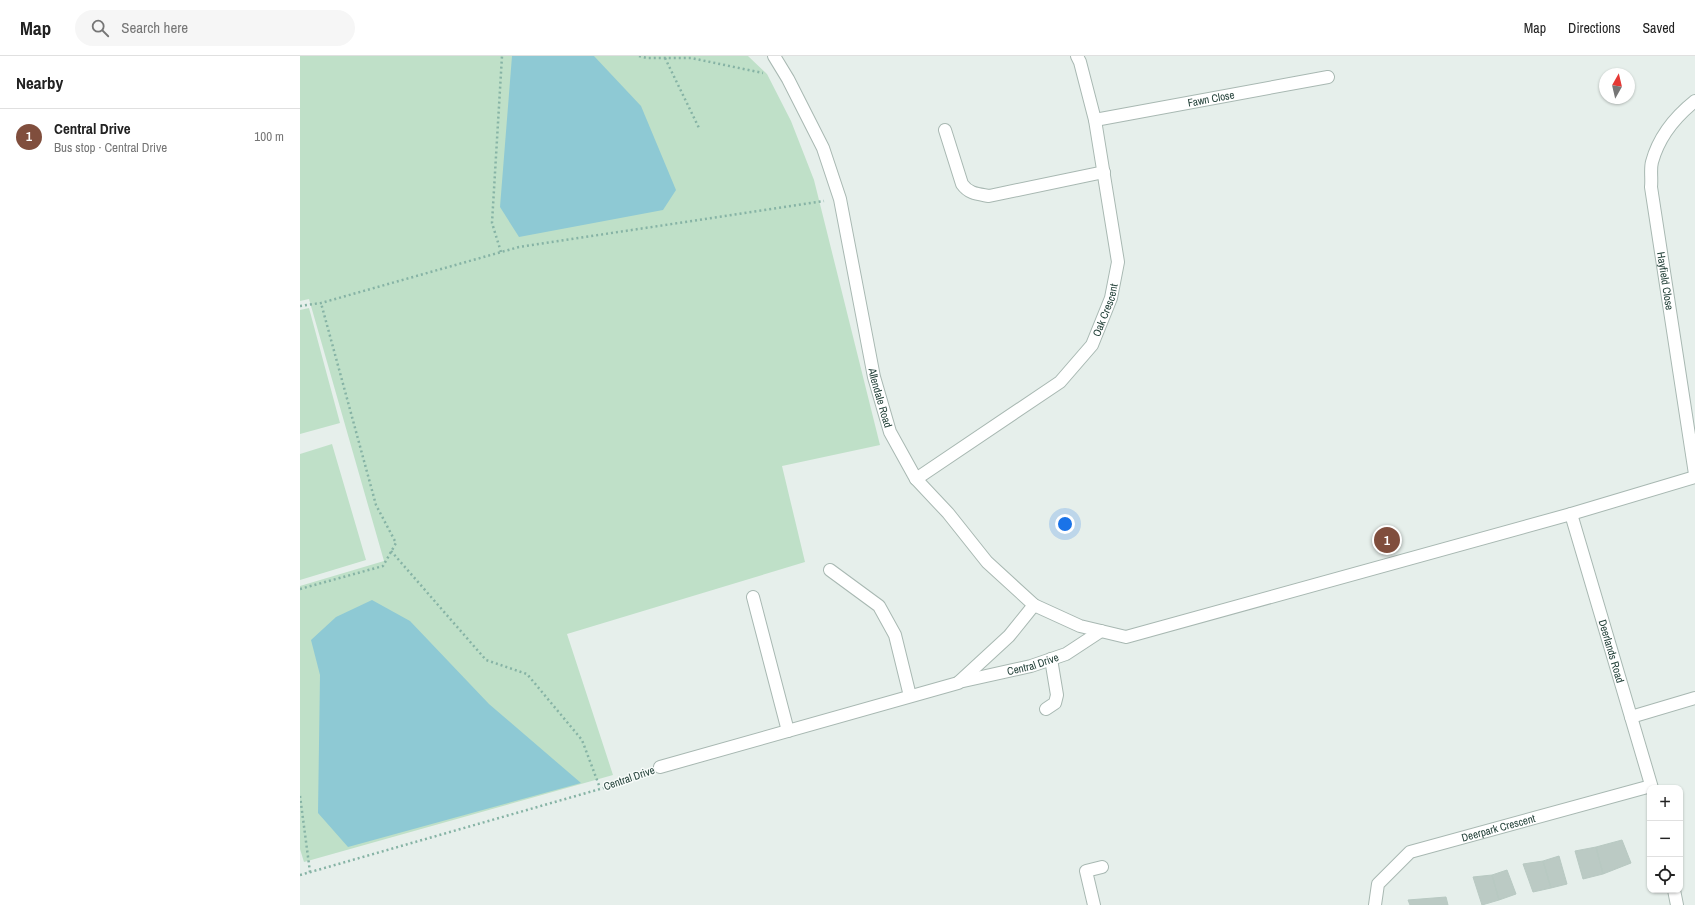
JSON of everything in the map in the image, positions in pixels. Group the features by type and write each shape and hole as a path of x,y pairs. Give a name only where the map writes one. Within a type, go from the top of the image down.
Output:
{"street":[{"name":"Allendale Road","path":"774,56 788,78 823,148 840,199 874,377 890,432 916,479 948,513 987,562 1034,605 1080,626 1126,637 1571,514"},
{"name":"Oak Crescent","path":"916,479 1060,382 1092,345 1111,298 1118,262 1096,120 1077,56"},
{"name":"Fawn Close","path":"1096,120 1328,77"},
{"name":"Hayfield Close","path":"1695,101 1680,113 1662,135 1652,162 1652,187 1695,476"},
{"path":"945,130 962,184 967,190 976,194 989,196 1104,172"},
{"path":"1571,514 1695,476"},
{"name":"Deerlands Road","path":"1571,514 1651,785"},
{"path":"830,570 879,606 895,635 910,696"},
{"path":"753,597 788,731"},
{"name":"Central Drive","path":"958,683 1009,636 1034,605"},
{"name":"Central Drive","path":"660,767 910,696 1031,666 1066,654 1101,631"},
{"path":"1046,709 1055,703 1057,696 1051,659"},
{"path":"1631,716 1695,698"},
{"name":"Deerpark Crescent","path":"1375,905 1378,884 1410,852 1647,788"},
{"path":"1094,905 1086,871 1102,867"},
{"path":"1675,893 1677,905"}],"path":[{"path":"501,252 492,223 502,56"},
{"path":"639,56 692,58 788,78"},
{"path":"664,58 699,128"},
{"path":"300,306 321,303 519,247 840,199"},
{"path":"300,589 383,566 396,543 376,505 321,303"},
{"path":"392,551 486,660 527,674 582,740 600,788"},
{"name":"Central Drive","path":"300,875 628,781 660,767"},
{"path":"300,796 310,872"}],"green space":[{"path":"300,56 748,56 767,74 791,121 814,180 880,445 782,466 805,562 567,634 613,775 304,862 300,849 300,586 384,561 309,299 300,301"},
{"path":"309,308 340,423 300,434 300,310"},
{"path":"332,444 366,560 300,580 300,454"}],"water":[{"path":"512,56 594,56 641,106 676,190 663,210 519,237 500,207"},
{"path":"372,600 410,621 489,704 581,783 348,847 318,813 320,675 311,640 336,617"}],"building":[{"path":"1622,840 1631,863 1603,874 1596,847"},
{"path":"1596,847 1603,874 1583,879 1575,851"},
{"path":"1559,856 1567,884 1551,888 1543,861"},
{"path":"1543,861 1551,888 1533,892 1523,864"},
{"path":"1507,870 1516,894 1499,900 1492,875"},
{"path":"1492,875 1499,900 1482,905 1473,877"},
{"path":"1446,897 1448,905 1410,905 1408,900"}],"place":[{"name":"Central Drive","path":"1387,540"}]}
